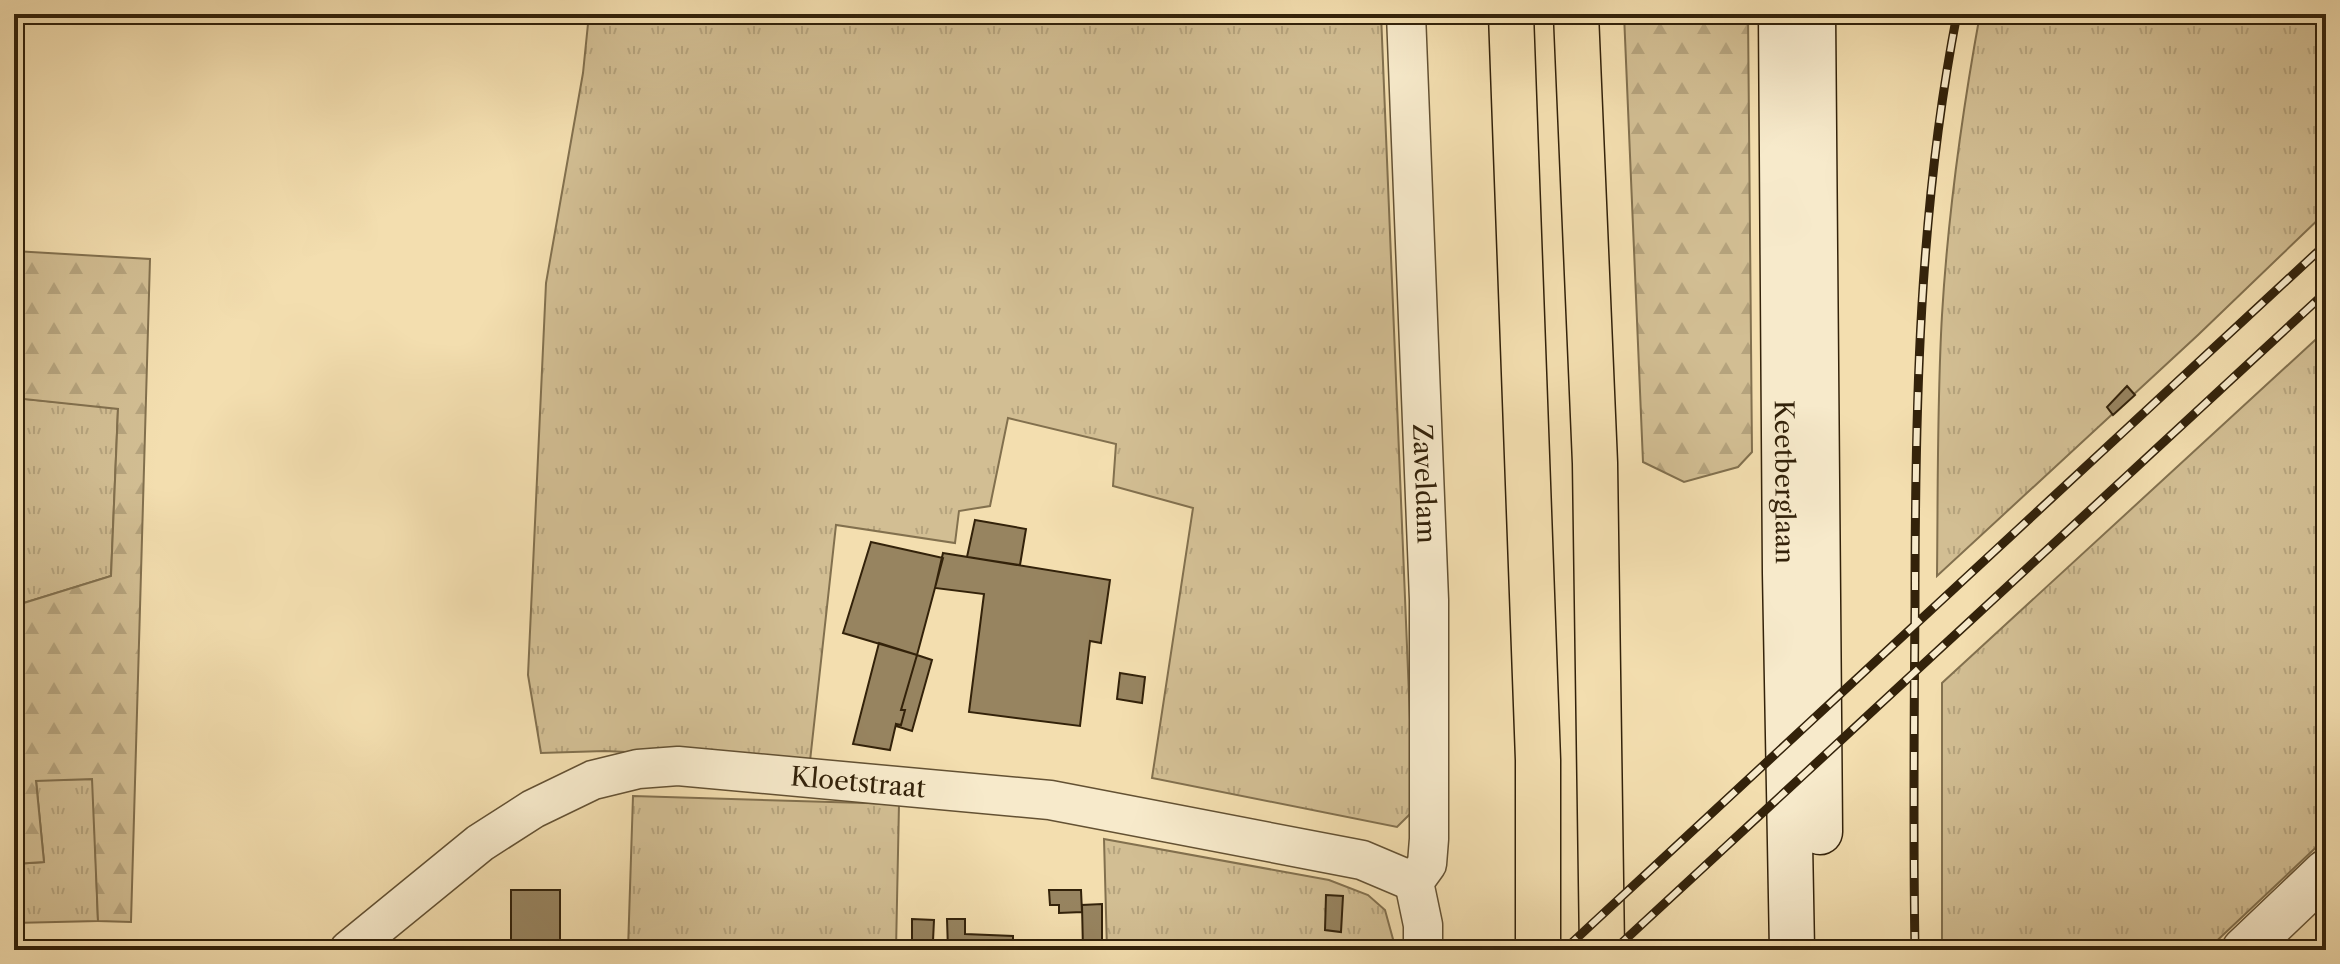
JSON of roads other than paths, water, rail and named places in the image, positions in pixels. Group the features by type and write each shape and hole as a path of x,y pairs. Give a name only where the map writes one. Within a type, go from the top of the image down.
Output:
{"highway":[{"path":"1511,14 1537,744 1531,943"},
{"path":"1576,14 1595,463 1602,950"}],"main road":[{"name":"Keetberglaan","path":"1781,14 1785,573 1792,950"},
{"name":"Keetberglaan","path":"1813,14 1821,950"},
{"path":"2244,950 2326,872"}],"street":[{"name":"Zaveldam","path":"1406,14 1429,600 1429,839 1427,864 1414,882"},
{"name":"Kloetstraat","path":"349,950 480,843 533,809 593,780 638,769 678,766 1050,800 1362,860 1414,882"},
{"path":"1414,882 1423,925 1423,950"}],"railway":[{"path":"1915,950 1918,382 1934,161 1957,14"},
{"path":"1564,950 2326,244"},
{"path":"1614,950 2326,292"}]}
